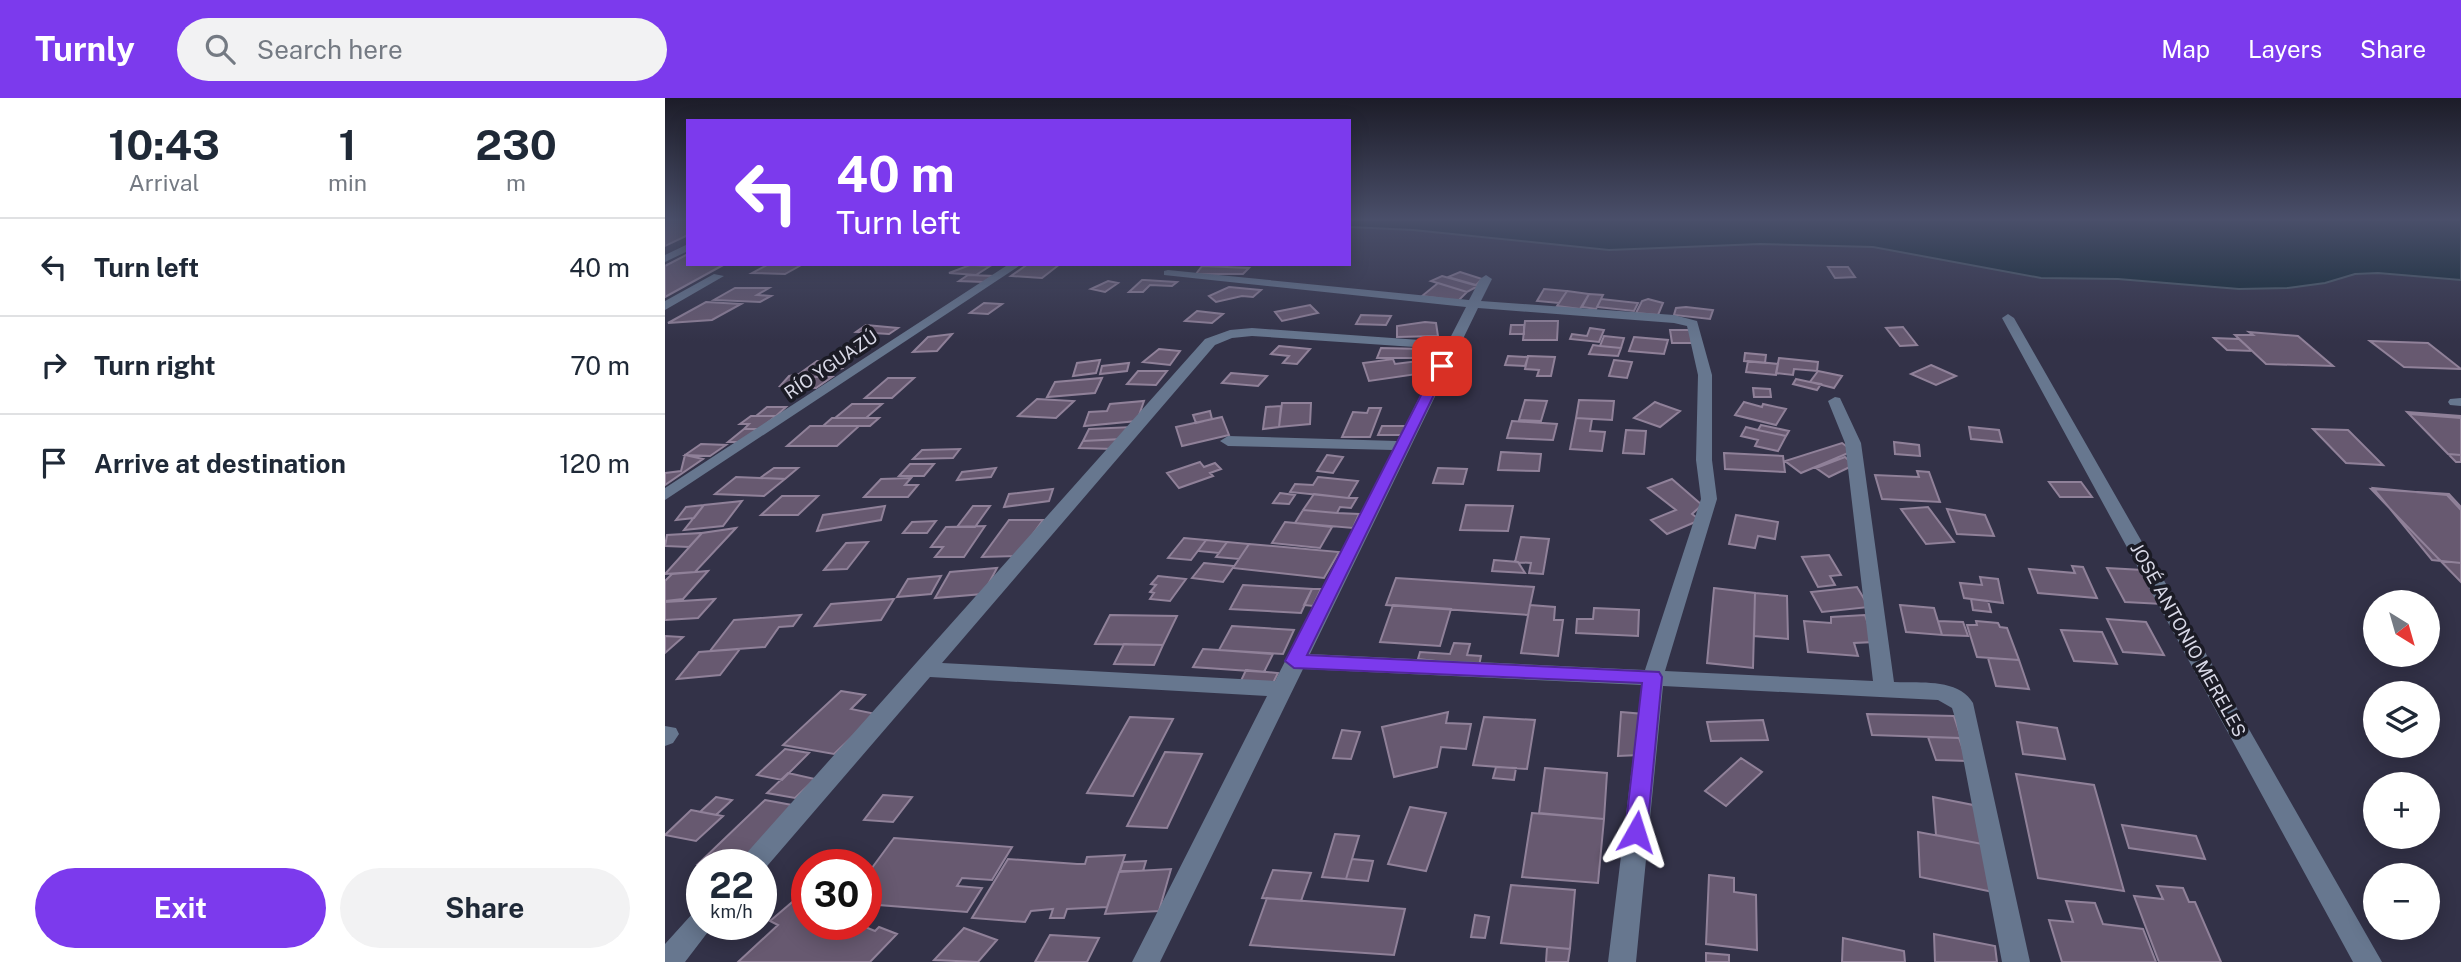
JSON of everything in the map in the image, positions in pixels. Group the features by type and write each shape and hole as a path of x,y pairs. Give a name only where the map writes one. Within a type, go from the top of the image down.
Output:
{"street":[{"name":"RÍO YGUAZÚ","path":"665,495 1014,266"},
{"path":"1168,273 1473,304 1674,319 1693,324 1705,375 1704,460 1709,499 1653,677 1622,962"},
{"path":"665,306 718,276"},
{"path":"1146,962 1486,279"},
{"name":"JOSÉ ANTONIO MERELES","path":"2008,318 2368,962"},
{"path":"766,849 1210,342 1230,334 1252,332 1452,346"},
{"path":"1835,401 1853,443 1884,688"},
{"path":"1228,441 1401,446"},
{"path":"1294,661 1942,692 1962,703 2016,962"},
{"path":"925,669 1281,689"},
{"path":"667,962 686,940"}],"water":[{"path":"1945,260 2461,260 2461,280 2378,273 2355,274 2325,283 2288,288 2239,289 2118,279 2041,278"}],"building":[{"path":"676,260 686,260 686,266 721,266 665,297 665,266"},
{"path":"765,266 799,266 785,274 752,273"},
{"path":"967,266 990,266 976,275 949,273"},
{"path":"1025,266 1057,266 1042,278 1011,276"},
{"path":"1202,266 1249,268 1243,274 1196,274"},
{"path":"1828,267 1848,267 1855,277 1835,278"},
{"path":"1460,272 1482,279 1476,285 1448,277"},
{"path":"968,275 993,276 984,282 959,281"},
{"path":"1442,276 1478,286 1467,292 1431,281"},
{"path":"1142,280 1177,282 1172,286 1150,285 1143,292 1129,292"},
{"path":"1108,281 1118,283 1105,292 1091,289"},
{"path":"1438,283 1467,292 1458,301 1422,296"},
{"path":"1229,287 1261,290 1253,297 1242,296 1216,302 1209,296"},
{"path":"735,288 769,288 757,295 771,296 760,302 714,300"},
{"path":"1544,289 1567,291 1559,303 1537,301"},
{"path":"1567,291 1589,294 1580,309 1557,306"},
{"path":"1589,294 1603,295 1596,309 1582,307"},
{"path":"1601,299 1638,303 1634,311 1597,307"},
{"path":"1648,299 1663,303 1658,315 1636,313 1642,301"},
{"path":"706,302 741,304 712,320 668,323"},
{"path":"984,303 1002,304 988,314 970,313"},
{"path":"1310,305 1318,313 1282,321 1275,312"},
{"path":"1676,308 1713,310 1710,319 1674,315"},
{"path":"1197,311 1223,314 1212,323 1185,321"},
{"path":"1361,315 1391,316 1386,325 1356,324"},
{"path":"1525,321 1558,321 1557,340 1523,340"},
{"path":"1436,323 1438,336 1397,337 1397,326"},
{"path":"866,325 898,328 889,334 856,332"},
{"path":"1511,325 1524,325 1524,334 1510,334"},
{"path":"1903,327 1917,345 1900,346 1886,328"},
{"path":"1590,328 1604,330 1599,342 1570,339 1572,334 1587,336"},
{"path":"1670,330 1690,330 1692,343 1672,343"},
{"path":"2249,332 2298,336 2333,366 2266,364 2235,335 2253,335"},
{"path":"952,334 937,351 913,352 928,337"},
{"path":"1604,336 1624,338 1621,348 1600,346"},
{"path":"1634,337 1668,340 1664,354 1629,351"},
{"path":"2214,338 2239,339 2252,351 2227,350"},
{"path":"859,340 875,341 863,349 846,349"},
{"path":"2370,341 2428,343 2461,369 2404,367"},
{"path":"1593,345 1621,348 1618,356 1589,354"},
{"path":"1279,346 1310,349 1297,364 1283,363 1289,356 1271,354"},
{"path":"1381,348 1423,349 1420,358 1377,358"},
{"path":"1159,349 1180,351 1170,365 1143,362"},
{"path":"1745,353 1766,355 1765,363 1744,361"},
{"path":"1508,356 1528,357 1525,366 1505,365"},
{"path":"1528,356 1555,357 1551,376 1537,376 1539,370 1525,369"},
{"path":"1779,358 1818,362 1817,371 1794,369 1793,375 1776,373"},
{"path":"1393,359 1395,364 1426,360 1431,372 1369,381 1363,363"},
{"path":"1100,360 1096,373 1073,376 1077,363"},
{"path":"1614,360 1632,362 1627,378 1609,376"},
{"path":"817,361 844,363 843,368 815,377 789,376 799,374"},
{"path":"1748,361 1778,364 1776,375 1746,372"},
{"path":"1129,363 1127,371 1100,374 1102,366"},
{"path":"1931,365 1956,376 1936,385 1911,374"},
{"path":"1138,371 1167,371 1156,385 1127,384"},
{"path":"1818,371 1842,376 1834,388 1810,382"},
{"path":"1231,373 1267,376 1258,386 1222,383"},
{"path":"789,376 832,377 816,388 780,386"},
{"path":"888,378 914,378 892,398 865,398"},
{"path":"1102,378 1095,393 1047,397 1055,382"},
{"path":"1796,379 1821,384 1817,390 1793,384"},
{"path":"1753,388 1770,389 1771,397 1754,397"},
{"path":"1037,399 1074,401 1056,418 1018,416"},
{"path":"1525,400 1547,401 1541,421 1519,420"},
{"path":"1579,400 1614,401 1612,420 1576,418"},
{"path":"1144,401 1137,421 1084,426 1089,412 1107,411 1110,404"},
{"path":"1655,402 1680,411 1660,427 1634,418"},
{"path":"1744,402 1786,409 1776,425 1735,415"},
{"path":"1282,403 1311,403 1310,424 1279,427"},
{"path":"852,404 882,404 866,418 835,418"},
{"path":"1281,406 1279,427 1263,429 1266,407"},
{"path":"767,407 786,407 776,416 756,416"},
{"path":"1369,408 1381,408 1370,437 1342,437 1353,412 1367,413"},
{"path":"1210,411 1212,419 1196,423 1193,415"},
{"path":"2407,412 2461,416 2461,455 2448,454"},
{"path":"2409,414 2461,418 2461,462 2456,462"},
{"path":"751,416 776,416 760,429 744,429 749,424 740,424"},
{"path":"1222,417 1229,435 1182,446 1176,427"},
{"path":"832,418 879,418 870,426 823,426"},
{"path":"1576,418 1592,419 1590,431 1605,432 1602,451 1570,449"},
{"path":"1512,421 1557,424 1553,440 1507,438"},
{"path":"1761,425 1789,431 1786,436 1758,430"},
{"path":"810,426 859,426 837,446 787,446"},
{"path":"1382,426 1409,426 1404,435 1378,435"},
{"path":"1132,427 1124,439 1083,441 1089,429"},
{"path":"1746,427 1786,436 1778,451 1755,446 1758,440 1741,436"},
{"path":"1969,427 1999,430 2002,442 1971,439"},
{"path":"744,429 760,429 745,442 728,442"},
{"path":"2313,429 2348,430 2383,465 2346,463"},
{"path":"1626,430 1646,431 1644,454 1623,453"},
{"path":"1124,439 1114,449 1079,448 1083,441"},
{"path":"1894,442 1919,445 1920,456 1895,454"},
{"path":"1842,443 1853,451 1801,473 1785,461"},
{"path":"701,444 726,445 710,456 685,455"},
{"path":"960,449 953,458 913,459 922,450"},
{"path":"1501,452 1541,454 1539,471 1498,470"},
{"path":"1724,453 1783,456 1785,472 1725,469"},
{"path":"685,455 703,459 665,485 665,473 681,471"},
{"path":"1327,455 1343,457 1333,473 1317,471"},
{"path":"1845,457 1854,465 1829,477 1816,468"},
{"path":"1200,462 1204,467 1215,463 1221,469 1210,473 1213,476 1179,488 1167,473"},
{"path":"910,464 934,464 924,476 899,476"},
{"path":"774,468 798,468 785,479 760,478"},
{"path":"996,468 991,477 957,480 962,472"},
{"path":"1438,468 1467,469 1463,484 1433,483"},
{"path":"1917,471 1929,472 1940,502 1882,499 1875,475 1919,477"},
{"path":"736,477 785,479 764,496 715,494"},
{"path":"1318,477 1358,481 1348,498 1290,492 1295,484 1313,485"},
{"path":"911,478 905,485 918,485 908,497 864,497 881,479"},
{"path":"1672,479 1702,505 1692,514 1700,520 1667,534 1651,520 1676,510 1648,488"},
{"path":"2049,482 2081,482 2092,497 2060,497"},
{"path":"2373,488 2447,495 2461,510 2461,563 2432,560"},
{"path":"1053,489 1049,501 1004,507 1009,494"},
{"path":"2371,489 2449,494 2461,507 2461,582"},
{"path":"1280,493 1295,495 1289,504 1273,503"},
{"path":"1314,494 1357,498 1351,508 1340,507 1337,513 1303,510"},
{"path":"782,496 818,496 798,515 761,515"},
{"path":"742,501 723,526 684,530 704,505"},
{"path":"704,505 694,518 676,520 686,507"},
{"path":"1466,505 1513,506 1508,531 1460,530"},
{"path":"885,506 881,520 817,531 823,515"},
{"path":"973,506 990,506 975,527 957,527"},
{"path":"1928,507 1954,542 1926,544 1901,509"},
{"path":"1947,509 1985,515 1994,536 1957,534"},
{"path":"1303,510 1359,514 1353,528 1295,523"},
{"path":"1736,515 1778,522 1775,539 1758,536 1755,548 1729,544"},
{"path":"1009,520 1043,520 1017,556 982,557"},
{"path":"936,521 927,533 903,533 912,522"},
{"path":"1285,522 1332,527 1320,548 1272,543"},
{"path":"985,526 964,557 935,557 943,547 931,547 946,527"},
{"path":"736,528 695,572 665,574 702,533"},
{"path":"702,533 689,547 665,546 667,535"},
{"path":"1521,537 1549,539 1543,574 1529,573 1531,563 1515,562"},
{"path":"1184,538 1206,540 1191,560 1168,558"},
{"path":"1206,540 1227,542 1219,553 1198,551"},
{"path":"868,542 847,569 824,570 846,543"},
{"path":"1227,542 1249,544 1239,559 1216,557"},
{"path":"1249,544 1339,552 1324,578 1233,568"},
{"path":"1829,555 1841,575 1830,576 1835,585 1818,587 1802,557"},
{"path":"1494,560 1518,562 1525,573 1492,571"},
{"path":"1204,563 1234,566 1223,582 1192,578"},
{"path":"2072,566 2083,567 2097,598 2038,593 2029,569 2075,573"},
{"path":"997,568 983,594 935,598 950,572"},
{"path":"2107,568 2143,570 2162,604 2125,602"},
{"path":"708,571 683,599 665,601 665,581 672,574"},
{"path":"941,576 931,594 897,597 908,579"},
{"path":"1158,576 1186,579 1170,601 1150,599 1154,593 1150,592 1156,585 1151,584"},
{"path":"1980,577 1998,579 2003,603 1964,598 1960,583 1982,585"},
{"path":"1396,578 1534,587 1528,615 1386,605"},
{"path":"1243,585 1312,589 1301,613 1230,609"},
{"path":"1857,587 1869,607 1822,612 1811,592"},
{"path":"1714,588 1755,593 1753,668 1707,663"},
{"path":"1312,589 1321,589 1313,606 1304,605"},
{"path":"1755,593 1787,596 1788,639 1754,636"},
{"path":"715,599 698,618 665,620 665,602"},
{"path":"894,599 881,620 815,626 831,604"},
{"path":"1971,599 1988,601 1991,612 1973,610"},
{"path":"1393,605 1451,609 1440,646 1380,642"},
{"path":"1530,605 1555,607 1554,620 1563,620 1558,656 1521,653"},
{"path":"1900,605 1934,608 1942,635 1906,632"},
{"path":"1594,608 1639,610 1638,636 1576,633 1577,619 1593,619"},
{"path":"801,615 793,626 779,627 765,647 710,651 734,620"},
{"path":"1110,615 1177,616 1163,645 1095,644"},
{"path":"1865,615 1874,642 1854,643 1858,656 1808,652 1804,621 1831,623 1831,617"},
{"path":"2107,619 2146,622 2164,655 2123,652"},
{"path":"1938,621 1963,622 1968,636 1942,635"},
{"path":"1976,621 1998,623 2000,627 2007,628 2019,660 1977,657 1967,625 1977,625"},
{"path":"1232,626 1294,630 1283,654 1219,650"},
{"path":"2061,630 2102,632 2117,664 2074,661"},
{"path":"665,636 683,637 665,653"},
{"path":"1454,643 1470,644 1467,655 1481,656 1479,666 1418,659 1420,652 1450,654"},
{"path":"1124,644 1163,645 1154,665 1114,664"},
{"path":"740,649 720,675 677,679 699,652"},
{"path":"1203,649 1273,654 1264,672 1193,667"},
{"path":"1988,658 2019,660 2029,689 1996,686"},
{"path":"1246,670 1278,673 1271,687 1239,685"},
{"path":"841,691 865,695 851,709 876,714 834,754 783,745"},
{"path":"1448,712 1446,723 1471,724 1466,749 1441,747 1437,767 1394,777 1382,727"},
{"path":"1621,712 1644,714 1640,755 1618,756"},
{"path":"1867,714 1954,716 1961,738 1872,735"},
{"path":"1130,717 1173,719 1133,796 1087,793"},
{"path":"1484,717 1535,720 1527,769 1473,765"},
{"path":"1763,720 1768,740 1711,741 1707,722"},
{"path":"2017,722 2057,728 2065,759 2023,754"},
{"path":"1342,730 1360,732 1351,759 1333,758"},
{"path":"1928,737 1959,738 1967,761 1936,760"},
{"path":"785,749 809,753 782,780 757,775"},
{"path":"1165,752 1202,754 1167,828 1127,826"},
{"path":"1741,758 1762,772 1726,806 1705,791"},
{"path":"1496,767 1516,768 1514,780 1493,778"},
{"path":"1545,768 1607,773 1604,819 1539,813"},
{"path":"788,773 815,779 795,798 767,793"},
{"path":"2016,774 2094,785 2124,891 2038,878"},
{"path":"883,795 912,797 893,822 864,820"},
{"path":"716,797 732,800 716,815 700,812"},
{"path":"1933,797 1973,805 1992,846 1936,835"},
{"path":"765,800 792,805 759,849 714,849"},
{"path":"1410,807 1446,813 1426,871 1388,864"},
{"path":"691,810 723,816 696,841 665,835"},
{"path":"1532,813 1604,819 1598,883 1522,877"},
{"path":"2122,825 2196,836 2205,859 2129,848"},
{"path":"1918,832 1988,845 1993,892 1920,877"},
{"path":"1335,834 1359,836 1346,879 1322,877"},
{"path":"894,838 1012,847 992,880 962,878 957,886 982,888 967,912 882,905 882,854"},
{"path":"1125,855 1107,907 1067,909 1064,918 1050,918 1053,909 1031,911 1025,922 972,918 1008,859 1085,864 1087,857"},
{"path":"1352,859 1373,861 1368,881 1346,879"},
{"path":"1146,861 1143,871 1120,871 1123,862"},
{"path":"1171,869 1159,911 1105,914 1119,872"},
{"path":"1273,870 1311,873 1301,901 1262,898"},
{"path":"1709,875 1734,878 1734,892 1756,895 1757,950 1706,944"},
{"path":"1511,885 1575,890 1570,949 1501,943"},
{"path":"2157,886 2183,888 2189,902 2195,902 2221,962 2159,962 2134,896 2163,899"},
{"path":"1267,898 1405,909 1394,955 1250,945"},
{"path":"2066,901 2095,903 2103,924 2143,929 2156,962 2062,962 2049,920 2073,922"},
{"path":"791,903 791,940 882,940 882,928 897,934 870,962 738,962 762,940 777,940 777,915"},
{"path":"1475,915 1489,917 1485,938 1471,937"},
{"path":"964,928 997,940 978,962 934,960"},
{"path":"1934,934 1995,946 1997,962 1935,962"},
{"path":"1050,935 1099,938 1087,962 1035,962"},
{"path":"1843,938 1904,951 1905,962 1842,962"},
{"path":"1547,947 1570,949 1568,962 1546,962"},
{"path":"1706,953 1729,955 1729,962 1706,962"}],"route":[{"path":"1442,366 1294,661 1653,677 1636,832"}]}
